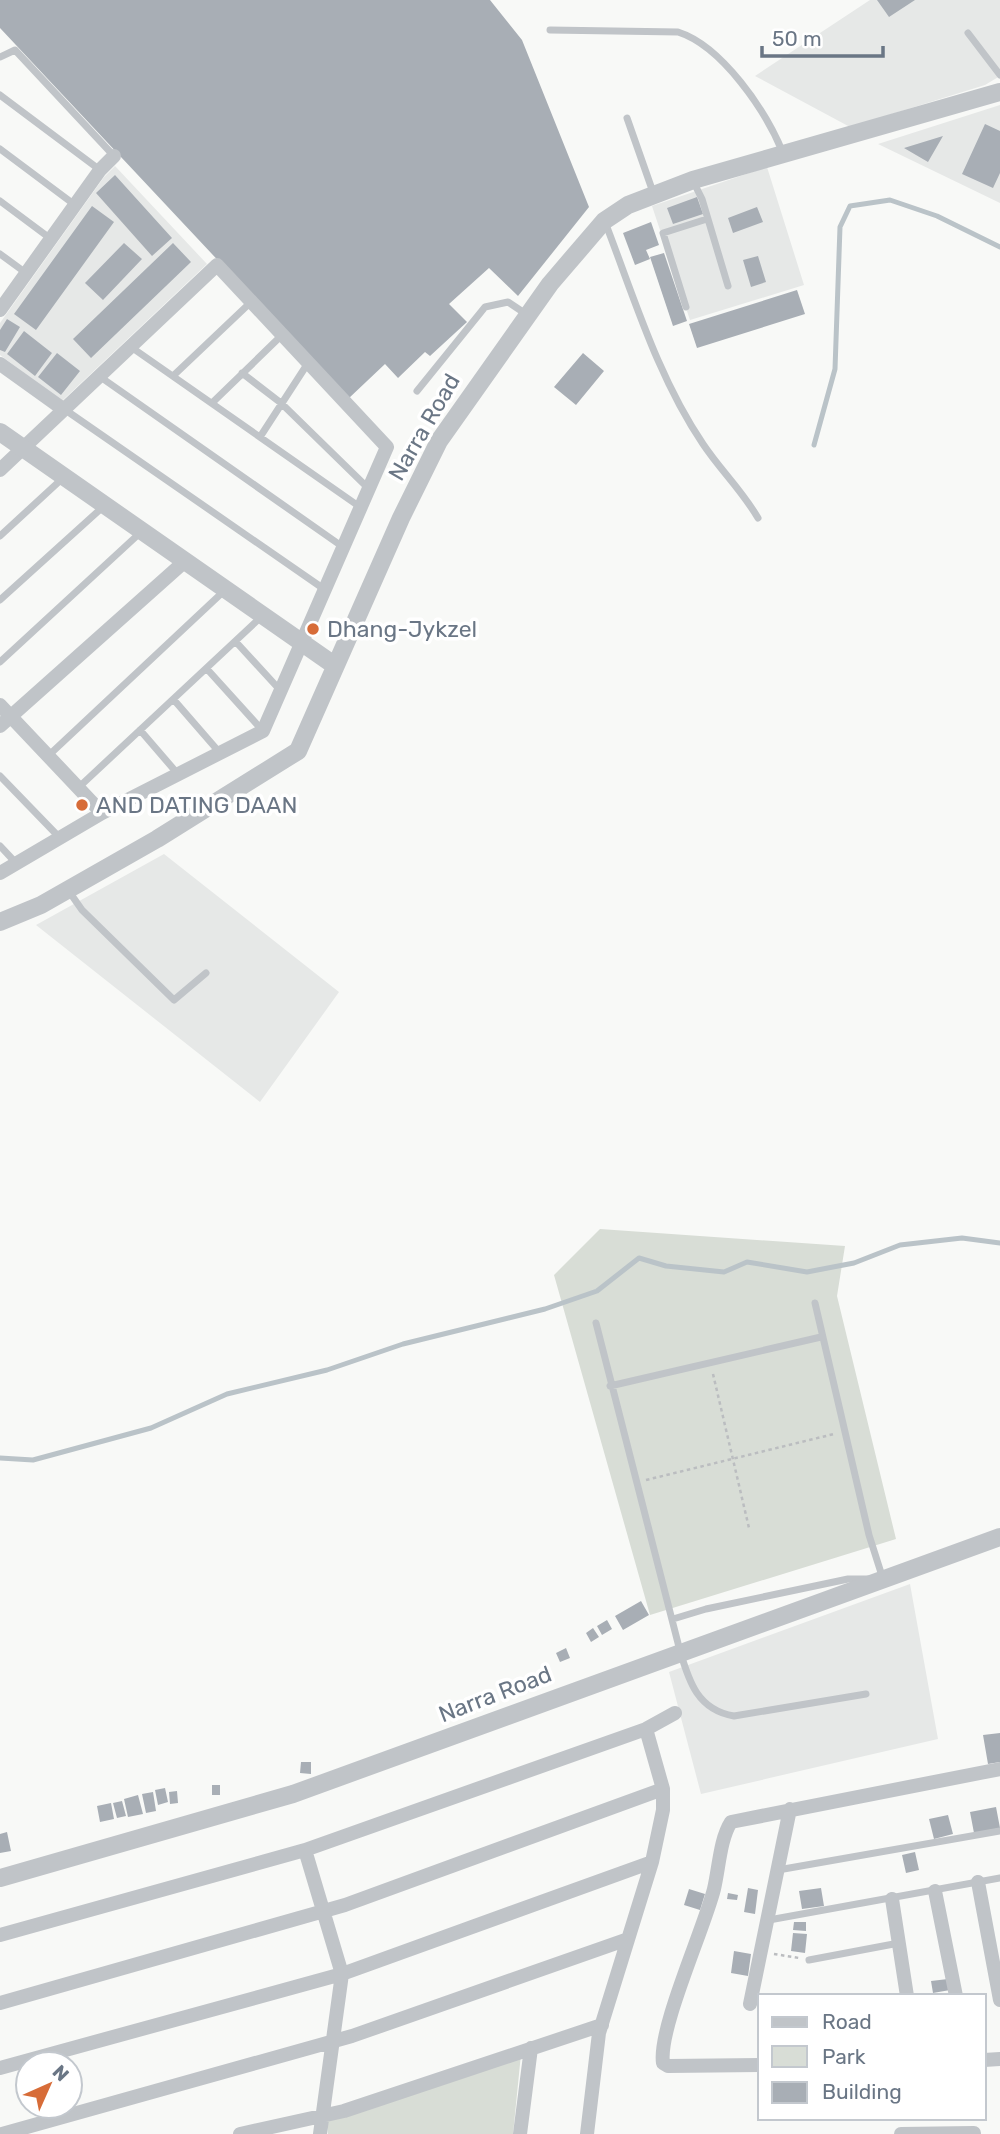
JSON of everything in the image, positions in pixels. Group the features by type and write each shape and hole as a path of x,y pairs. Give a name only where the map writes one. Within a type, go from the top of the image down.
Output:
{"street":[{"name":"Narra Road","path":"0,922 68,890 213,805 298,751 334,665 439,441 527,315 572,256 604,221 628,205 693,180 1000,92"},
{"path":"0,310 100,170 114,156"},
{"path":"0,470 217,265 387,447 263,731 102,813 0,873"},
{"path":"0,364 63,409"},
{"path":"0,432 261,617 334,665"},
{"path":"5,721 184,562"},
{"path":"0,705 5,721 48,756 102,813"},
{"name":"Narra Road","path":"0,1878 293,1794 680,1651 1000,1537"},
{"path":"0,1935 305,1850 646,1729 675,1713"},
{"path":"587,2134 602,2025 652,1862 663,1810 663,1788 646,1729"},
{"path":"758,2065 668,2066 663,2063 662,2057 668,2029 713,1892 728,1827 737,1819 1000,1769"},
{"path":"0,2003 324,1911 663,1788"},
{"path":"750,2004 790,1809"},
{"path":"305,1850 342,1974 320,2134"},
{"path":"0,2068 342,1974 652,1862"},
{"path":"978,1882 1000,2000"},
{"path":"935,1891 956,1994"},
{"path":"892,1899 907,1994"},
{"path":"2,2134 333,2040 628,1939"},
{"path":"246,2133 324,2113 344,2111 602,2025"},
{"path":"520,2134 531,2048"},
{"path":"901,2134 974,2133"}],"lane":[{"path":"550,30 678,32 694,37 737,77 776,136 784,154"},
{"path":"968,33 1000,75"},
{"path":"0,57 15,50 114,156"},
{"path":"0,94 100,170"},
{"path":"627,118 654,195"},
{"path":"0,149 75,205"},
{"path":"693,180 728,286"},
{"path":"0,201 51,239"},
{"path":"686,307 663,233 707,219"},
{"path":"604,221 647,335 676,397 704,445 741,488 758,518"},
{"path":"0,254 26,273"},
{"path":"173,376 251,301"},
{"path":"418,391 485,307 508,302 527,315"},
{"path":"212,403 282,334"},
{"path":"131,347 360,507"},
{"path":"260,437 308,362"},
{"path":"242,373 281,403 368,488"},
{"path":"98,376 343,547"},
{"path":"63,409 324,589"},
{"path":"0,536 65,477"},
{"path":"0,600 105,505"},
{"path":"0,662 142,532"},
{"path":"48,756 225,591"},
{"path":"78,788 261,617"},
{"path":"236,642 280,690"},
{"path":"207,669 263,731"},
{"path":"174,699 220,752"},
{"path":"140,730 177,773"},
{"path":"0,776 60,838"},
{"path":"0,846 18,864"},
{"path":"68,890 82,910 174,1000 206,973"},
{"path":"673,1619 706,1609 858,1577 880,1580 815,1303"},
{"path":"596,1323 680,1651 690,1683 698,1695 721,1714 734,1716 866,1694"},
{"path":"610,1386 821,1337"},
{"path":"778,1870 1000,1831"},
{"path":"769,1920 1000,1878"},
{"path":"809,1960 899,1943"}],"path":[{"path":"711,1363 748,1528"},
{"path":"637,1482 844,1432"},
{"path":"762,1952 809,1960"}],"shaded area":[{"path":"870,0 1000,0 1000,76 985,85 850,127 755,76"},
{"path":"1000,105 1000,203 878,144"},
{"path":"115,166 207,264 62,401 0,355 0,323 104,177"},
{"path":"767,167 804,285 690,320 652,206"},
{"path":"164,854 339,992 260,1102 36,925"},
{"path":"910,1584 938,1739 701,1794 669,1672"}],"green space":[{"path":"600,1229 845,1246 837,1296 896,1539 650,1615 554,1275"},
{"path":"521,2054 513,2134 328,2134 327,2121"}],"building":[{"path":"0,0 490,0 522,40 589,207 518,296 489,268 449,304 467,322 430,356 425,352 398,378 385,364 348,399 0,28"},
{"path":"877,0 915,0 889,17"},
{"path":"985,124 1000,131 1000,173 993,188 962,174"},
{"path":"943,136 928,162 904,148"},
{"path":"115,175 172,238 152,256 96,193"},
{"path":"697,197 703,214 673,224 667,208"},
{"path":"92,206 114,222 36,330 14,314"},
{"path":"757,207 763,222 733,233 728,218"},
{"path":"651,222 659,245 646,250 650,259 635,265 623,233"},
{"path":"124,243 142,259 103,300 85,283"},
{"path":"173,243 191,262 91,358 73,339"},
{"path":"664,253 687,321 673,326 650,257"},
{"path":"758,256 766,282 751,287 743,260"},
{"path":"797,290 805,314 697,348 689,324"},
{"path":"7,319 20,327 5,352 0,350 0,330"},
{"path":"24,331 52,353 35,376 7,354"},
{"path":"57,353 80,371 61,395 38,377"},
{"path":"583,353 604,371 576,405 554,387"},
{"path":"641,1601 649,1615 623,1630 615,1616"},
{"path":"607,1620 612,1629 602,1635 597,1626"},
{"path":"593,1628 599,1637 591,1642 586,1633"},
{"path":"566,1648 570,1658 560,1662 556,1653"},
{"path":"542,1671 547,1676 543,1681 537,1676"},
{"path":"524,1679 529,1691 523,1694 517,1682"},
{"path":"1000,1733 1000,1762 988,1764 983,1735"},
{"path":"301,1762 311,1762 311,1774 300,1773"},
{"path":"212,1785 220,1785 220,1795 212,1795"},
{"path":"165,1788 168,1802 158,1805 155,1790"},
{"path":"177,1791 178,1803 170,1804 169,1792"},
{"path":"153,1792 156,1811 146,1813 142,1794"},
{"path":"138,1795 143,1814 128,1817 124,1799"},
{"path":"122,1801 126,1816 117,1818 113,1803"},
{"path":"111,1803 114,1819 100,1822 97,1806"},
{"path":"996,1807 1000,1828 974,1833 970,1812"},
{"path":"948,1815 953,1834 934,1839 929,1819"},
{"path":"7,1832 11,1851 0,1853 0,1834"},
{"path":"915,1852 919,1870 906,1873 902,1855"},
{"path":"748,1888 758,1890 755,1914 744,1912"},
{"path":"821,1888 824,1906 802,1909 799,1891"},
{"path":"689,1889 705,1894 700,1910 684,1905"},
{"path":"728,1893 738,1895 737,1900 727,1899"},
{"path":"794,1922 806,1922 806,1931 793,1930"},
{"path":"793,1933 807,1934 805,1953 791,1951"},
{"path":"734,1951 751,1954 748,1976 731,1973"},
{"path":"948,1979 950,1990 933,1993 931,1981"}],"waterway":[{"path":"814,445 835,369 840,227 850,206 890,200 937,216 1000,247"},
{"path":"0,1458 33,1460 151,1428 227,1394 327,1370 403,1344 545,1309 597,1291 639,1258 666,1266 724,1272 747,1262 807,1272 854,1263 900,1245 962,1238 1000,1243"}],"place":[{"name":"Dhang-Jykzel","path":"313,629"},
{"name":"AND DATING DAAN","path":"82,805"}]}
